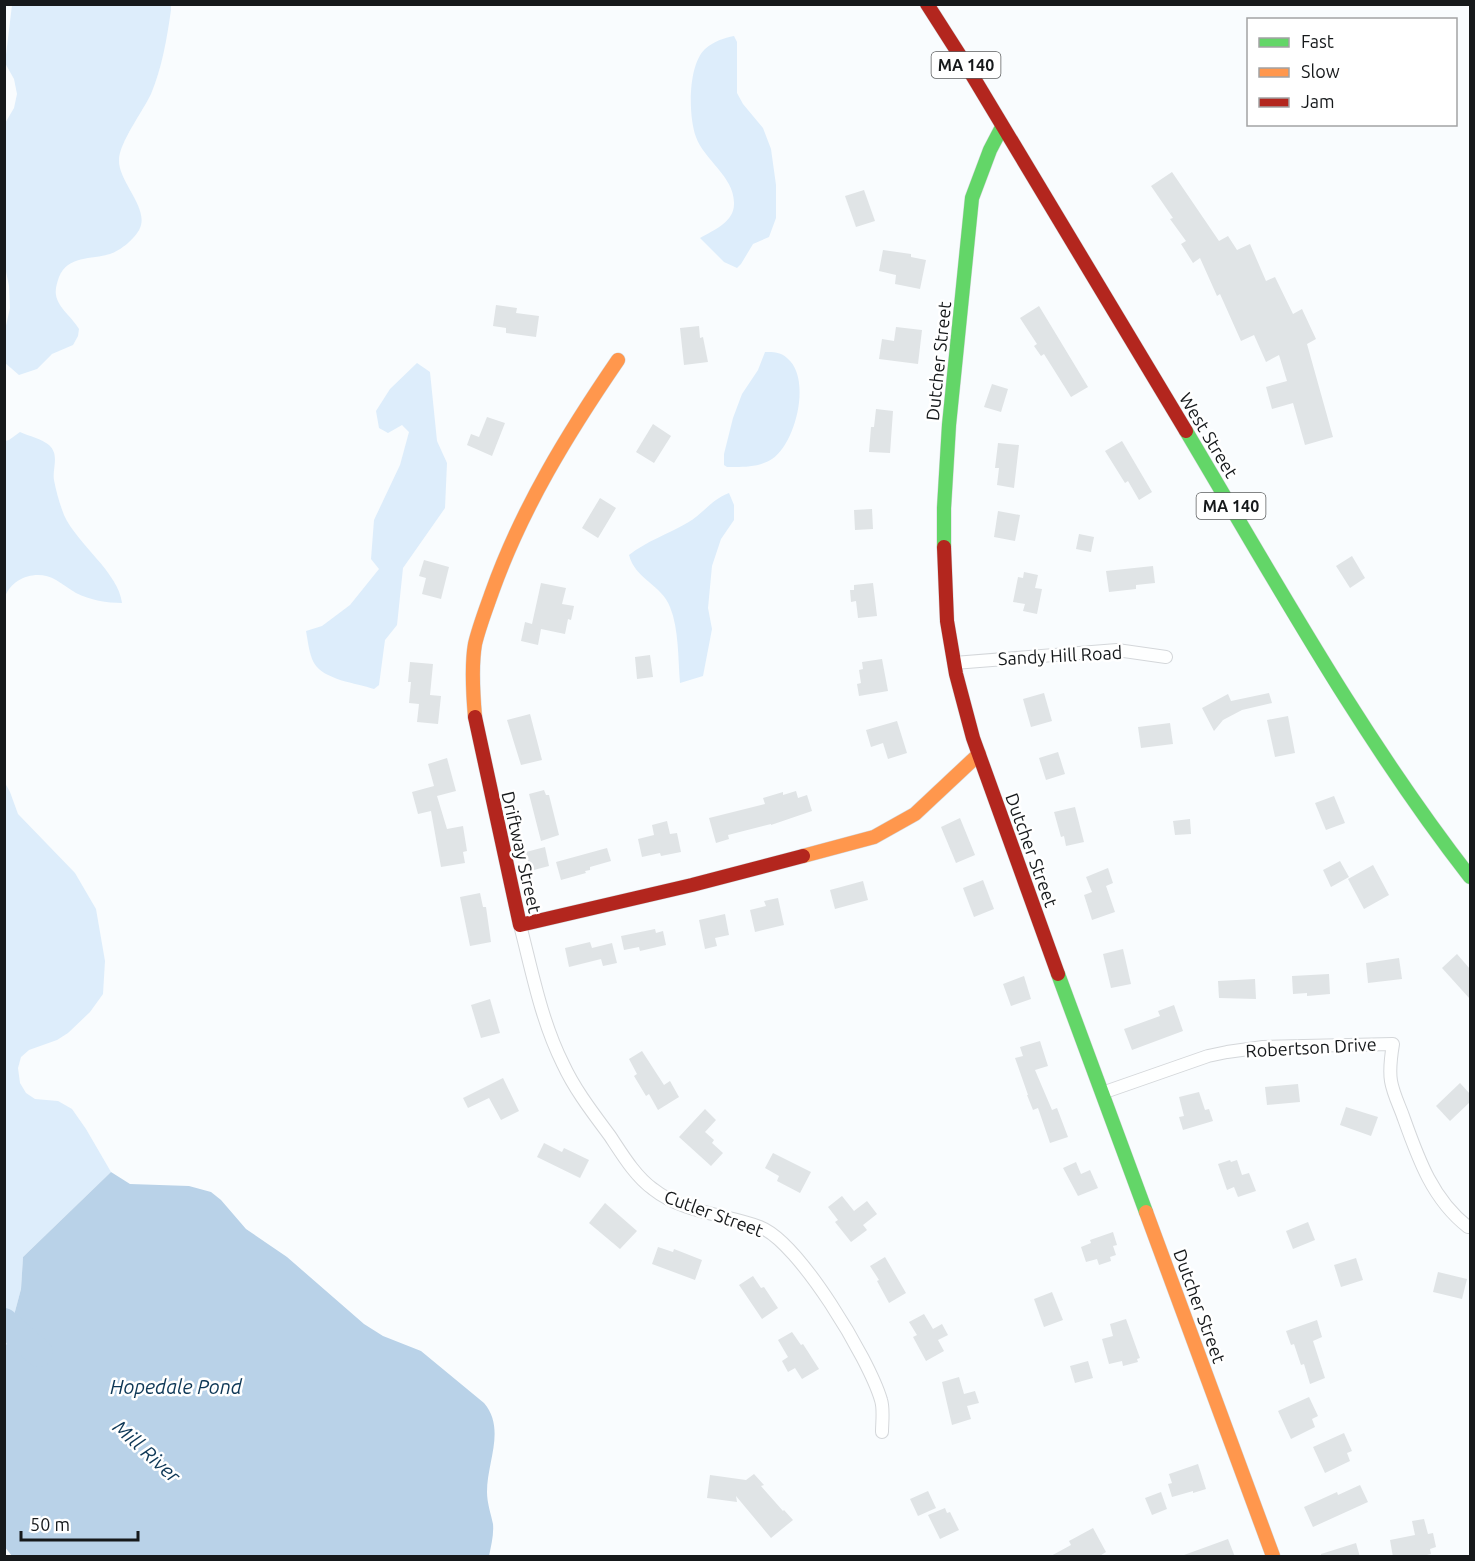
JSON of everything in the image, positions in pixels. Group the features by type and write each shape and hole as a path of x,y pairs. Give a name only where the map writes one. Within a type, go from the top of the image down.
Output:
{"street":[{"name":"West Street","path":"927,4 1345,696 1383,756 1439,837 1470,877"},
{"name":"Dutcher Street","path":"1002,127 990,150 972,198 949,425 944,508 944,569 947,621 954,663 979,754 1273,1557"},
{"name":"Driftway Street","path":"618,360 579,415 523,518 502,565 475,646 473,694 476,723 519,925 646,897 874,837 915,814 979,754"},
{"name":"Sandy Hill Road","path":"954,663 1116,650 1166,657"},
{"name":"Cutler Street","path":"519,925 545,1020 562,1064 613,1140 640,1177 660,1194 694,1209 761,1228 778,1238 802,1263 862,1358 882,1402 882,1432"},
{"name":"Robertson Drive","path":"1102,1093 1208,1056 1227,1052 1263,1047 1393,1044 1390,1064 1391,1082 1410,1136 1429,1182 1442,1203 1468,1227"}],"shaded area":[{"path":"171,4 166,42 155,84 127,136 119,160 123,177 140,212 142,220 140,228 131,240 118,250 74,262 63,270 57,284 57,300 79,329 78,336 73,345 52,354 37,369 19,375 4,362 5,330 10,308 9,286 4,262 4,125 14,108 17,94 14,79 5,63 12,5"},
{"path":"734,36 737,42 737,93 763,128 771,149 776,185 776,218 769,237 753,244 737,268 724,262 700,238 727,221 734,204 730,185 705,153 696,137 691,104 695,66 699,56 712,44"},
{"path":"765,352 782,355 795,367 800,395 794,425 781,451 772,459 756,465 727,467 724,465 724,454 733,418 742,394 758,370"},
{"path":"417,363 430,372 437,441 447,463 445,508 403,568 397,625 385,640 379,685 374,689 341,680 319,669 311,656 306,631 322,626 350,605 379,569 371,559 374,520 400,465 409,432 402,425 388,433 379,428 376,411 390,389"},
{"path":"20,432 43,441 52,449 55,458 54,480 64,515 78,537 106,570 119,592 122,603 87,598 56,580 41,575 19,580 8,590 5,597 5,441"},
{"path":"729,493 734,505 734,520 721,539 712,566 708,608 712,629 703,676 680,683 677,634 670,607 661,593 637,570 629,555 687,523"},
{"path":"5,783 18,814 75,873 96,909 105,961 103,994 90,1012 68,1033 57,1040 29,1050 21,1057 18,1068 20,1083 26,1093 35,1099 58,1101 72,1109 111,1172 23,1257 21,1289 5,1349"}],"water":[{"name":"Hopedale Pond","path":"111,1172 130,1184 189,1186 211,1192 246,1229 287,1257 364,1324 383,1336 421,1351 484,1403 494,1424 495,1434 487,1492 493,1524 489,1556 12,1556 4,1546 5,1349 21,1289 23,1257"}],"building":[{"path":"1172,172 1219,241 1228,236 1237,250 1250,244 1266,281 1275,277 1293,314 1302,309 1316,339 1307,344 1333,437 1305,445 1293,403 1272,409 1266,387 1287,381 1279,355 1266,362 1254,335 1241,341 1220,294 1217,296 1200,258 1193,263 1181,244 1186,241 1151,186"},
{"path":"864,190 875,221 856,227 845,196"},
{"path":"883,250 911,254 911,257 926,260 920,289 895,284 896,275 879,271"},
{"path":"496,305 517,308 516,313 539,316 536,337 506,333 506,328 493,326"},
{"path":"1039,306 1088,387 1071,397 1044,354 1041,356 1034,346 1037,344 1020,318"},
{"path":"699,326 700,338 703,337 708,362 684,365 680,328"},
{"path":"896,327 922,330 918,364 879,359 882,339 894,341"},
{"path":"992,384 1008,389 1001,412 984,407"},
{"path":"876,409 893,411 890,453 869,452 871,427 874,427"},
{"path":"487,417 505,423 492,456 467,445 471,434 479,437"},
{"path":"653,424 671,436 654,463 636,452"},
{"path":"1122,441 1152,492 1139,500 1128,481 1125,483 1105,451"},
{"path":"998,443 1019,445 1014,488 997,485 999,468 995,468"},
{"path":"600,498 616,508 598,538 582,528"},
{"path":"872,509 873,529 855,530 854,510"},
{"path":"998,511 1020,515 1015,541 994,537"},
{"path":"1079,534 1094,537 1091,552 1076,549"},
{"path":"1352,556 1365,578 1350,588 1336,566"},
{"path":"424,560 449,567 441,599 422,594 426,578 419,576"},
{"path":"1153,566 1155,583 1136,585 1136,589 1109,592 1106,571"},
{"path":"1024,572 1038,575 1035,588 1042,589 1037,614 1023,611 1025,604 1013,602 1018,577 1023,578"},
{"path":"541,583 566,588 562,604 574,606 565,634 541,629 538,645 521,641 525,622 532,624"},
{"path":"873,583 877,616 858,618 856,601 851,602 850,590 854,590 854,585"},
{"path":"650,655 653,677 637,679 635,657"},
{"path":"882,659 888,691 859,696 857,684 861,683 859,670 863,669 862,662"},
{"path":"410,662 433,664 430,695 441,696 438,724 417,722 419,704 409,703"},
{"path":"1044,693 1052,721 1031,727 1023,699"},
{"path":"1269,693 1272,703 1242,710 1223,720 1214,731 1202,708 1228,694 1231,701"},
{"path":"530,714 542,760 521,765 507,720"},
{"path":"1288,716 1295,753 1275,757 1267,720"},
{"path":"897,721 907,753 888,759 883,743 871,747 866,730"},
{"path":"1170,723 1173,744 1141,748 1138,727"},
{"path":"1058,752 1065,774 1046,780 1039,758"},
{"path":"447,758 456,791 437,796 447,829 463,826 467,851 463,852 465,863 441,867 431,811 418,814 412,792 434,786 428,764"},
{"path":"544,790 546,795 549,795 559,835 541,841 529,794"},
{"path":"796,791 798,798 807,795 812,811 771,825 728,835 729,839 716,843 709,818 765,804 763,798"},
{"path":"1334,796 1345,823 1326,830 1315,803"},
{"path":"1075,807 1084,842 1066,846 1054,812"},
{"path":"960,818 975,855 956,863 941,827"},
{"path":"1190,819 1191,834 1175,835 1173,821"},
{"path":"667,821 670,834 677,833 681,852 642,857 638,839 654,835 652,825"},
{"path":"545,847 549,866 530,871 526,852"},
{"path":"607,848 611,861 590,867 590,870 585,871 586,873 561,880 556,862"},
{"path":"1340,861 1349,877 1331,887 1323,870"},
{"path":"1373,865 1389,895 1364,909 1348,879"},
{"path":"1108,868 1113,883 1106,886 1115,912 1092,920 1084,895 1092,892 1086,877"},
{"path":"983,880 994,909 974,917 963,888"},
{"path":"863,881 868,900 835,909 830,890"},
{"path":"480,893 483,907 486,907 491,942 470,946 460,897"},
{"path":"778,898 784,925 755,932 750,910 766,906 764,901"},
{"path":"725,914 729,935 715,938 717,946 705,949 699,920"},
{"path":"655,929 656,933 663,931 666,945 640,951 639,947 624,950 621,936"},
{"path":"590,942 592,948 612,943 617,963 603,966 601,959 569,967 565,948"},
{"path":"1123,949 1131,984 1111,988 1103,954"},
{"path":"1457,954 1470,969 1470,999 1442,968"},
{"path":"1399,958 1402,979 1368,983 1366,963"},
{"path":"1329,974 1330,994 1307,996 1307,993 1293,994 1292,976"},
{"path":"1024,976 1031,999 1011,1006 1003,984"},
{"path":"1255,979 1256,999 1219,998 1218,981"},
{"path":"490,999 500,1033 481,1038 471,1005"},
{"path":"1174,1005 1183,1031 1132,1050 1124,1029 1160,1016 1158,1011"},
{"path":"1040,1041 1048,1066 1035,1070 1052,1110 1057,1108 1068,1137 1050,1143 1038,1108 1033,1110 1015,1058 1023,1056 1020,1047"},
{"path":"642,1051 664,1085 670,1081 679,1097 658,1110 649,1094 646,1096 634,1076 637,1074 629,1059"},
{"path":"503,1078 519,1111 501,1120 489,1098 468,1108 463,1098"},
{"path":"1460,1083 1470,1094 1470,1102 1450,1121 1436,1106"},
{"path":"1298,1084 1300,1102 1267,1105 1265,1087"},
{"path":"1199,1092 1205,1110 1209,1109 1213,1121 1183,1130 1179,1117 1184,1116 1179,1097"},
{"path":"1346,1107 1378,1117 1371,1136 1340,1125"},
{"path":"705,1109 716,1120 705,1132 714,1140 712,1143 723,1153 711,1166 679,1137"},
{"path":"544,1143 562,1152 564,1148 589,1160 580,1178 537,1157"},
{"path":"773,1153 811,1172 800,1193 777,1181 779,1176 765,1168"},
{"path":"1230,1160 1231,1162 1237,1160 1242,1175 1249,1173 1256,1191 1238,1197 1234,1187 1227,1190 1218,1164"},
{"path":"1076,1162 1081,1174 1090,1170 1098,1188 1078,1196 1063,1168"},
{"path":"842,1196 854,1211 867,1201 877,1214 863,1225 867,1230 851,1242 835,1222 838,1220 828,1207"},
{"path":"605,1203 637,1231 620,1249 589,1223"},
{"path":"1308,1222 1315,1240 1293,1249 1286,1231"},
{"path":"1113,1232 1117,1245 1113,1246 1116,1255 1110,1257 1111,1261 1099,1265 1097,1259 1086,1262 1081,1247 1091,1243 1090,1240"},
{"path":"658,1247 673,1252 674,1249 702,1260 695,1280 652,1264"},
{"path":"885,1257 906,1293 889,1303 870,1266"},
{"path":"1356,1258 1363,1280 1341,1287 1334,1265"},
{"path":"1438,1272 1467,1279 1462,1299 1433,1292"},
{"path":"753,1276 761,1288 764,1287 778,1308 762,1319 739,1285"},
{"path":"1052,1292 1063,1320 1044,1327 1034,1299"},
{"path":"924,1314 933,1329 942,1324 948,1335 938,1340 944,1351 926,1361 913,1337 917,1335 909,1322"},
{"path":"1126,1319 1140,1358 1137,1359 1138,1362 1123,1366 1122,1361 1109,1364 1102,1339 1113,1336 1110,1324"},
{"path":"1317,1320 1322,1337 1313,1341 1325,1378 1310,1384 1304,1364 1301,1365 1294,1344 1291,1345 1286,1331"},
{"path":"792,1332 801,1345 803,1344 819,1369 802,1379 795,1368 788,1372 782,1361 788,1357 778,1340"},
{"path":"1088,1361 1093,1378 1075,1383 1070,1366"},
{"path":"959,1377 964,1394 975,1391 979,1403 967,1406 971,1419 952,1425 942,1382"},
{"path":"1309,1397 1318,1416 1312,1419 1315,1427 1291,1439 1278,1411"},
{"path":"1344,1433 1352,1451 1347,1453 1350,1461 1325,1473 1313,1447"},
{"path":"1198,1464 1206,1489 1172,1497 1168,1484 1172,1483 1169,1474"},
{"path":"754,1474 764,1485 761,1486 793,1520 771,1538 736,1496 737,1502 707,1498 710,1475 746,1480"},
{"path":"1360,1485 1368,1502 1313,1527 1304,1507 1337,1492 1338,1495"},
{"path":"928,1491 936,1508 918,1516 910,1499"},
{"path":"1161,1492 1167,1509 1152,1515 1145,1498"},
{"path":"945,1508 947,1513 950,1512 959,1530 940,1539 928,1515"},
{"path":"1424,1519 1428,1534 1433,1533 1436,1547 1430,1549 1431,1554 1419,1557 1393,1557 1390,1540 1415,1535 1412,1521"},
{"path":"1093,1528 1106,1552 1098,1557 1049,1557 1071,1545 1069,1541"},
{"path":"1228,1539 1235,1557 1185,1557 1184,1555"},
{"path":"1356,1543 1360,1557 1321,1557 1321,1554"}],"waterway":[{"name":"Mill River","path":"4,1322 39,1353"}],"traffic: fast":[{"path":"944,547 949,425 972,198 990,150 1002,127"},
{"path":"1186,431 1356,715 1430,824 1470,877"},
{"path":"1058,974 1146,1212"}],"traffic: slow":[{"path":"475,717 473,690 475,644 504,561 532,501 564,443 618,360"},
{"path":"803,856 874,837 915,814 979,754"},
{"path":"1146,1212 1273,1556"}],"traffic: jam":[{"path":"927,4 1186,431"},
{"path":"944,547 947,621 956,674 973,738 1058,974"},
{"path":"475,717 520,925 692,885 803,856"}]}
